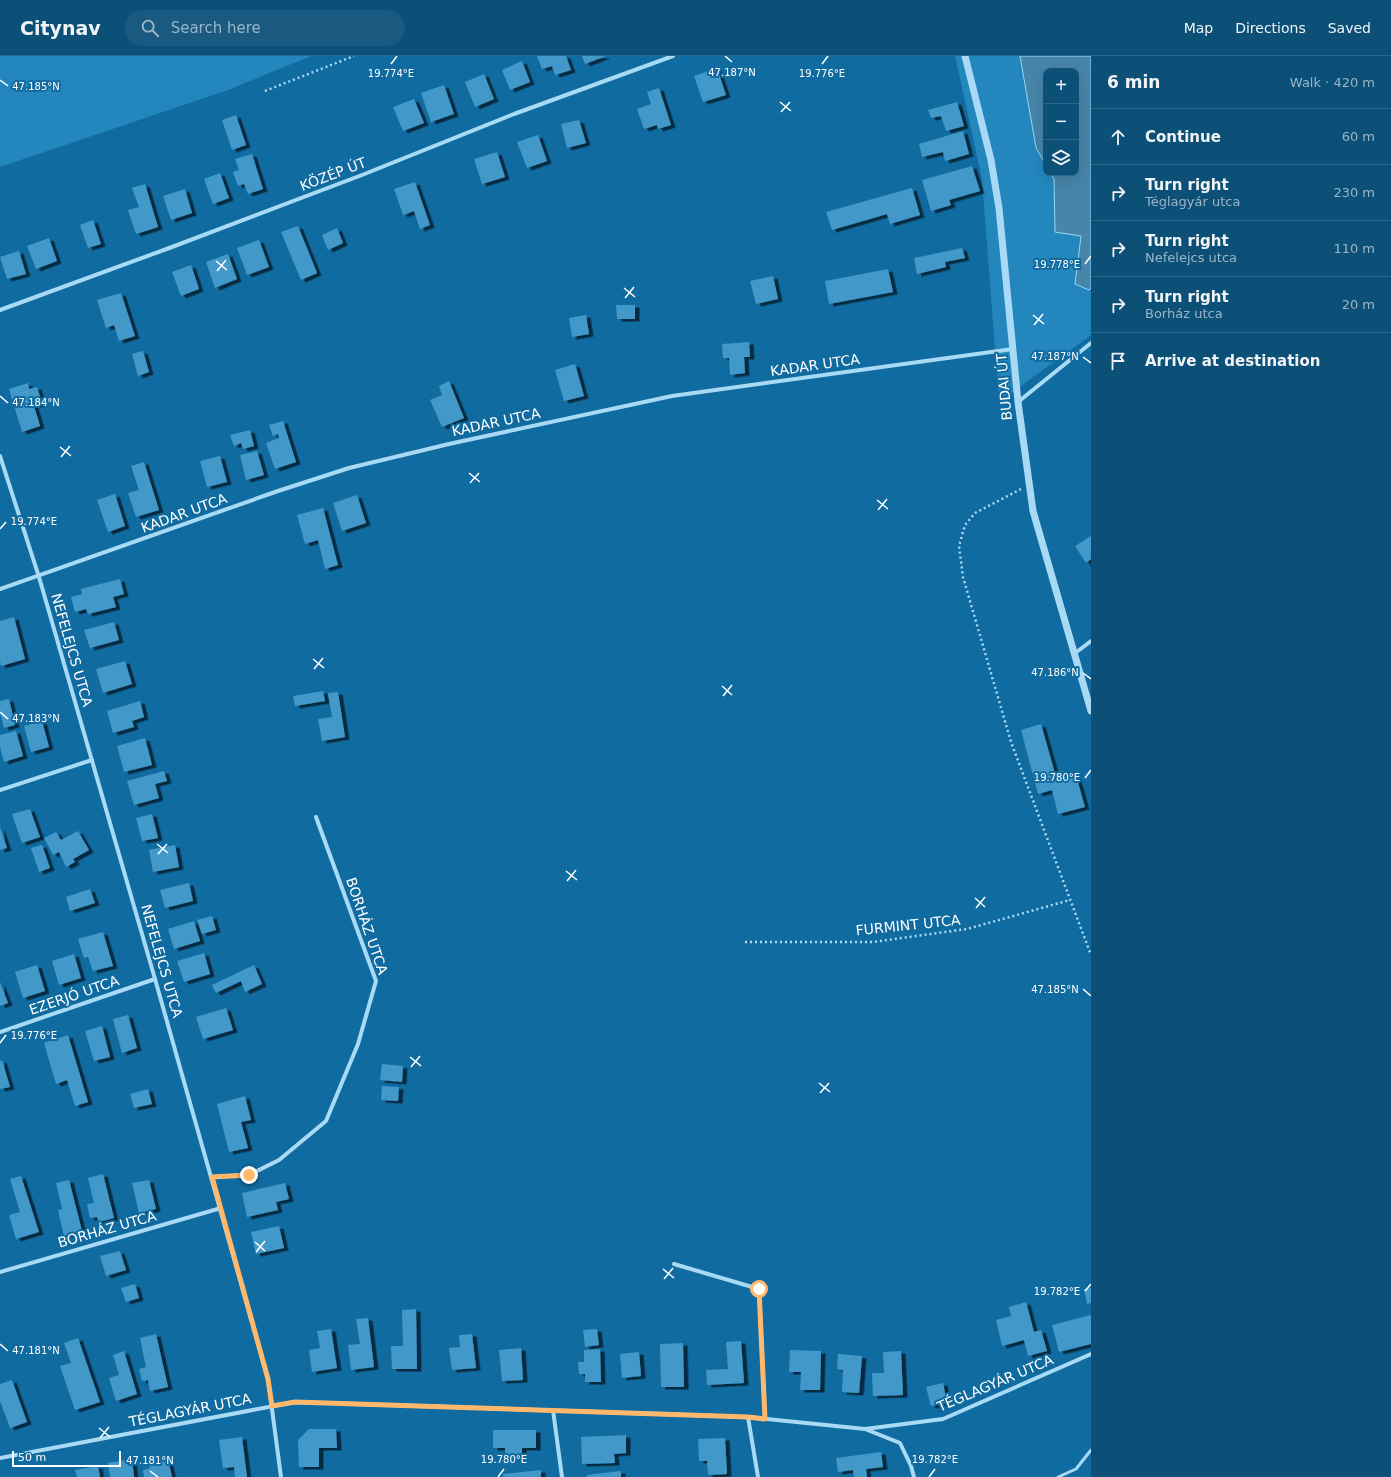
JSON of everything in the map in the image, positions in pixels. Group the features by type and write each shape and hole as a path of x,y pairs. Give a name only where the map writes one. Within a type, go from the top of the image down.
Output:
{"street":[{"name":"KÖZÉP ÚT","path":"0,310 180,244 514,114 673,56"},
{"name":"BUDAI ÚT","path":"965,56 991,160 998,201 1014,349 1018,402 1033,511 1091,711"},
{"path":"1018,402 1091,343"},
{"name":"KADAR UTCA","path":"0,589 278,491 349,468 449,444 672,396 1014,349"},
{"name":"NEFELEJCS UTCA","path":"0,456 39,576 221,1208 268,1379 281,1477"},
{"path":"1074,654 1091,641"},
{"path":"0,790 92,760"},
{"name":"BORHÁZ UTCA","path":"212,1177 249,1175 279,1160 326,1121 358,1044 376,981 316,818"},
{"name":"EZERJÓ UTCA","path":"0,1032 156,979"},
{"name":"BORHÁZ UTCA","path":"0,1272 221,1208"},
{"path":"674,1264 759,1289 765,1419"},
{"name":"TÉGLAGYÁR UTCA","path":"0,1458 295,1402 748,1417 865,1429 943,1419 1091,1354"},
{"path":"553,1410 562,1477"},
{"path":"748,1417 758,1477"},
{"path":"865,1429 900,1443 914,1477"}],"lane":[{"path":"1058,1477 1076,1468 1091,1450"}],"path":[{"path":"265,91 354,56"},
{"path":"1029,485 975,513 966,525 959,546 963,576 1011,742 1091,955"},
{"name":"FURMINT UTCA","path":"745,942 873,942 967,929 1070,900"}],"shaded area":[{"path":"0,56 311,56 228,90 0,167"},
{"path":"955,56 1020,56 1036,148 1043,160 1043,176 1052,176 1054,179 1055,231 1081,236 1075,283 1089,290 1091,288 1091,335 999,402 982,179"},
{"path":"1020,56 1091,56 1091,288 1089,290 1075,284 1081,236 1055,232 1054,179 1052,176 1079,176 1079,68 1043,68 1043,160 1036,148"}],"building":[{"path":"537,56 566,56 571,70 555,75 552,66 542,69"},
{"path":"582,56 606,56 585,64"},
{"path":"522,61 530,82 510,90 502,70"},
{"path":"717,68 726,95 703,102 694,76"},
{"path":"484,74 494,99 475,107 465,82"},
{"path":"444,85 454,114 431,122 421,93"},
{"path":"659,88 671,125 658,129 657,125 644,129 637,109 651,104 647,92"},
{"path":"414,99 424,123 403,131 393,107"},
{"path":"957,102 964,126 946,131 941,116 931,118 928,110"},
{"path":"236,115 246,145 232,150 222,120"},
{"path":"579,120 586,143 567,148 561,124"},
{"path":"963,131 969,154 945,161 943,152 922,157 919,144"},
{"path":"538,135 547,161 527,168 517,142"},
{"path":"497,152 505,177 482,184 474,159"},
{"path":"252,154 263,189 248,194 244,184 238,186 233,172 239,170 235,159"},
{"path":"972,166 980,191 949,200 951,205 931,211 922,180"},
{"path":"220,173 229,198 213,204 204,179"},
{"path":"415,182 430,225 420,229 414,211 403,215 394,189"},
{"path":"145,184 158,227 136,234 128,210 139,207 132,188"},
{"path":"912,188 920,215 890,224 887,214 832,230 826,212"},
{"path":"185,189 192,213 171,220 163,196"},
{"path":"93,220 101,244 88,248 80,225"},
{"path":"298,226 317,273 301,280 281,232"},
{"path":"337,228 343,243 328,250 322,235"},
{"path":"49,238 57,261 36,269 27,246"},
{"path":"259,240 269,267 247,275 237,248"},
{"path":"962,248 965,258 945,262 946,267 917,274 914,258"},
{"path":"19,251 26,274 7,279 0,257"},
{"path":"228,254 237,279 215,288 206,262"},
{"path":"191,265 199,289 181,296 172,272"},
{"path":"888,269 893,292 829,304 825,281"},
{"path":"773,276 778,299 756,304 750,281"},
{"path":"121,293 135,336 119,341 114,325 106,328 97,300"},
{"path":"616,305 635,305 635,319 617,319"},
{"path":"586,315 589,334 572,337 569,318"},
{"path":"749,342 750,357 744,357 745,373 730,375 729,358 723,358 722,344"},
{"path":"143,351 149,372 138,376 132,354"},
{"path":"575,364 584,396 564,401 555,370"},
{"path":"449,381 464,418 442,427 430,400 442,395 439,386"},
{"path":"28,383 29,389 37,387 42,403 34,406 40,426 22,432 9,389"},
{"path":"283,421 296,462 275,469 266,443 279,438 278,434 273,436 269,425"},
{"path":"250,430 254,446 243,449 241,443 234,446 230,435"},
{"path":"257,451 264,475 246,480 240,455"},
{"path":"220,456 227,482 207,487 200,461"},
{"path":"144,462 159,510 136,517 128,493 139,490 131,466"},
{"path":"115,494 125,526 108,532 97,500"},
{"path":"357,495 366,523 342,531 333,503"},
{"path":"323,508 338,565 325,569 318,540 305,544 297,515"},
{"path":"1091,536 1091,559 1086,563 1075,546"},
{"path":"120,579 124,594 113,597 116,607 88,614 86,609 75,612 71,597 82,594 81,589"},
{"path":"14,617 25,659 1,666 0,621"},
{"path":"114,622 119,640 90,648 84,630"},
{"path":"125,661 132,684 103,693 96,669"},
{"path":"323,691 325,701 295,706 293,696"},
{"path":"338,692 345,737 322,741 318,719 332,717 328,693"},
{"path":"9,699 15,725 4,728 0,712 0,701"},
{"path":"140,701 144,717 132,721 134,727 113,733 107,711"},
{"path":"42,721 49,747 31,752 24,726"},
{"path":"1041,724 1056,777 1075,772 1085,807 1058,814 1052,790 1038,794 1021,730"},
{"path":"16,731 23,756 4,762 0,747 0,735"},
{"path":"145,738 152,765 124,772 117,746"},
{"path":"164,771 167,781 155,784 159,798 134,805 127,781"},
{"path":"30,809 40,837 22,843 12,814"},
{"path":"152,814 158,838 142,841 136,818"},
{"path":"0,827 7,848 0,850"},
{"path":"78,831 89,850 73,859 75,862 66,867 59,852 53,855 44,838 56,832 61,840"},
{"path":"42,845 50,868 39,872 31,848"},
{"path":"175,845 179,867 153,872 149,850"},
{"path":"189,883 193,901 165,908 160,890"},
{"path":"90,889 95,903 70,911 66,897"},
{"path":"212,916 216,930 202,934 197,920"},
{"path":"194,921 200,941 174,949 168,929"},
{"path":"103,932 113,966 93,971 88,957 84,958 78,939"},
{"path":"204,953 210,974 184,982 177,961"},
{"path":"74,954 81,978 59,985 52,961"},
{"path":"37,965 45,991 23,998 15,972"},
{"path":"254,965 262,984 245,992 241,981 216,993 212,985"},
{"path":"0,982 8,1003 0,1006"},
{"path":"226,1008 233,1030 203,1039 196,1017"},
{"path":"128,1015 137,1048 122,1053 113,1019"},
{"path":"102,1026 110,1057 94,1061 85,1031"},
{"path":"68,1035 88,1102 75,1106 67,1080 56,1084 44,1043"},
{"path":"2,1060 10,1087 0,1089 0,1061"},
{"path":"382,1064 403,1066 402,1082 380,1080"},
{"path":"382,1086 399,1087 398,1101 381,1100"},
{"path":"148,1089 152,1104 134,1108 130,1094"},
{"path":"245,1096 251,1120 241,1122 248,1148 229,1152 217,1104"},
{"path":"103,1174 114,1218 99,1222 97,1217 90,1218 87,1204 94,1203 88,1178"},
{"path":"21,1176 39,1232 16,1239 9,1215 20,1212 10,1179"},
{"path":"69,1180 82,1231 64,1236 58,1210 62,1209 56,1183"},
{"path":"149,1180 156,1209 139,1213 132,1183"},
{"path":"285,1183 289,1199 276,1202 278,1210 247,1217 242,1193"},
{"path":"279,1226 284,1248 256,1254 251,1232"},
{"path":"120,1251 126,1270 106,1276 100,1256"},
{"path":"135,1284 139,1298 126,1302 121,1288"},
{"path":"1091,1288 1091,1303 1087,1304 1084,1289"},
{"path":"1026,1302 1034,1332 1041,1330 1047,1351 1028,1356 1024,1340 1002,1346 996,1320 1011,1316 1009,1307"},
{"path":"416,1309 417,1369 392,1369 391,1346 403,1346 402,1310"},
{"path":"1091,1315 1091,1344 1059,1352 1052,1325"},
{"path":"368,1318 374,1367 351,1370 348,1345 360,1344 356,1319"},
{"path":"331,1329 337,1368 312,1372 309,1350 320,1348 317,1331"},
{"path":"597,1329 599,1345 585,1347 583,1330"},
{"path":"156,1334 168,1387 150,1391 148,1380 142,1381 139,1369 146,1367 140,1338"},
{"path":"472,1334 476,1368 452,1370 449,1348 460,1347 459,1335"},
{"path":"78,1338 100,1402 75,1410 60,1366 71,1363 64,1343"},
{"path":"741,1341 744,1383 707,1385 706,1370 728,1369 726,1342"},
{"path":"683,1343 684,1387 661,1387 660,1344"},
{"path":"521,1348 523,1380 502,1381 499,1350"},
{"path":"600,1349 601,1382 585,1382 585,1374 579,1374 578,1362 584,1362 584,1350"},
{"path":"790,1350 821,1351 820,1390 800,1390 801,1372 789,1372"},
{"path":"124,1351 137,1394 116,1401 109,1378 119,1375 113,1355"},
{"path":"901,1351 903,1395 873,1396 872,1373 884,1373 883,1352"},
{"path":"639,1352 641,1376 622,1378 620,1354"},
{"path":"838,1354 862,1356 859,1393 842,1392 843,1370 837,1369"},
{"path":"12,1380 27,1422 10,1428 0,1401 0,1384"},
{"path":"943,1383 947,1403 931,1406 926,1387"},
{"path":"309,1429 336,1429 337,1448 319,1448 319,1467 299,1467 298,1440"},
{"path":"493,1430 536,1430 536,1448 522,1448 522,1457 505,1457 505,1448 493,1448"},
{"path":"626,1435 626,1453 614,1454 615,1463 582,1464 581,1437"},
{"path":"242,1437 247,1477 235,1477 234,1467 223,1468 219,1440"},
{"path":"725,1438 727,1474 708,1475 707,1461 699,1461 698,1439"},
{"path":"881,1452 883,1467 866,1469 867,1477 854,1477 853,1470 838,1472 836,1458"},
{"path":"167,1455 172,1477 144,1477 143,1470 150,1468 148,1460"},
{"path":"132,1459 134,1477 110,1477 108,1463"},
{"path":"98,1466 100,1477 77,1477 75,1470"},
{"path":"541,1470 541,1477 503,1477 503,1474"},
{"path":"621,1471 621,1477 587,1477 587,1475"}],"route":[{"path":"249,1175 212,1177 268,1379 272,1406 295,1402 700,1415 765,1419 759,1289"}]}
